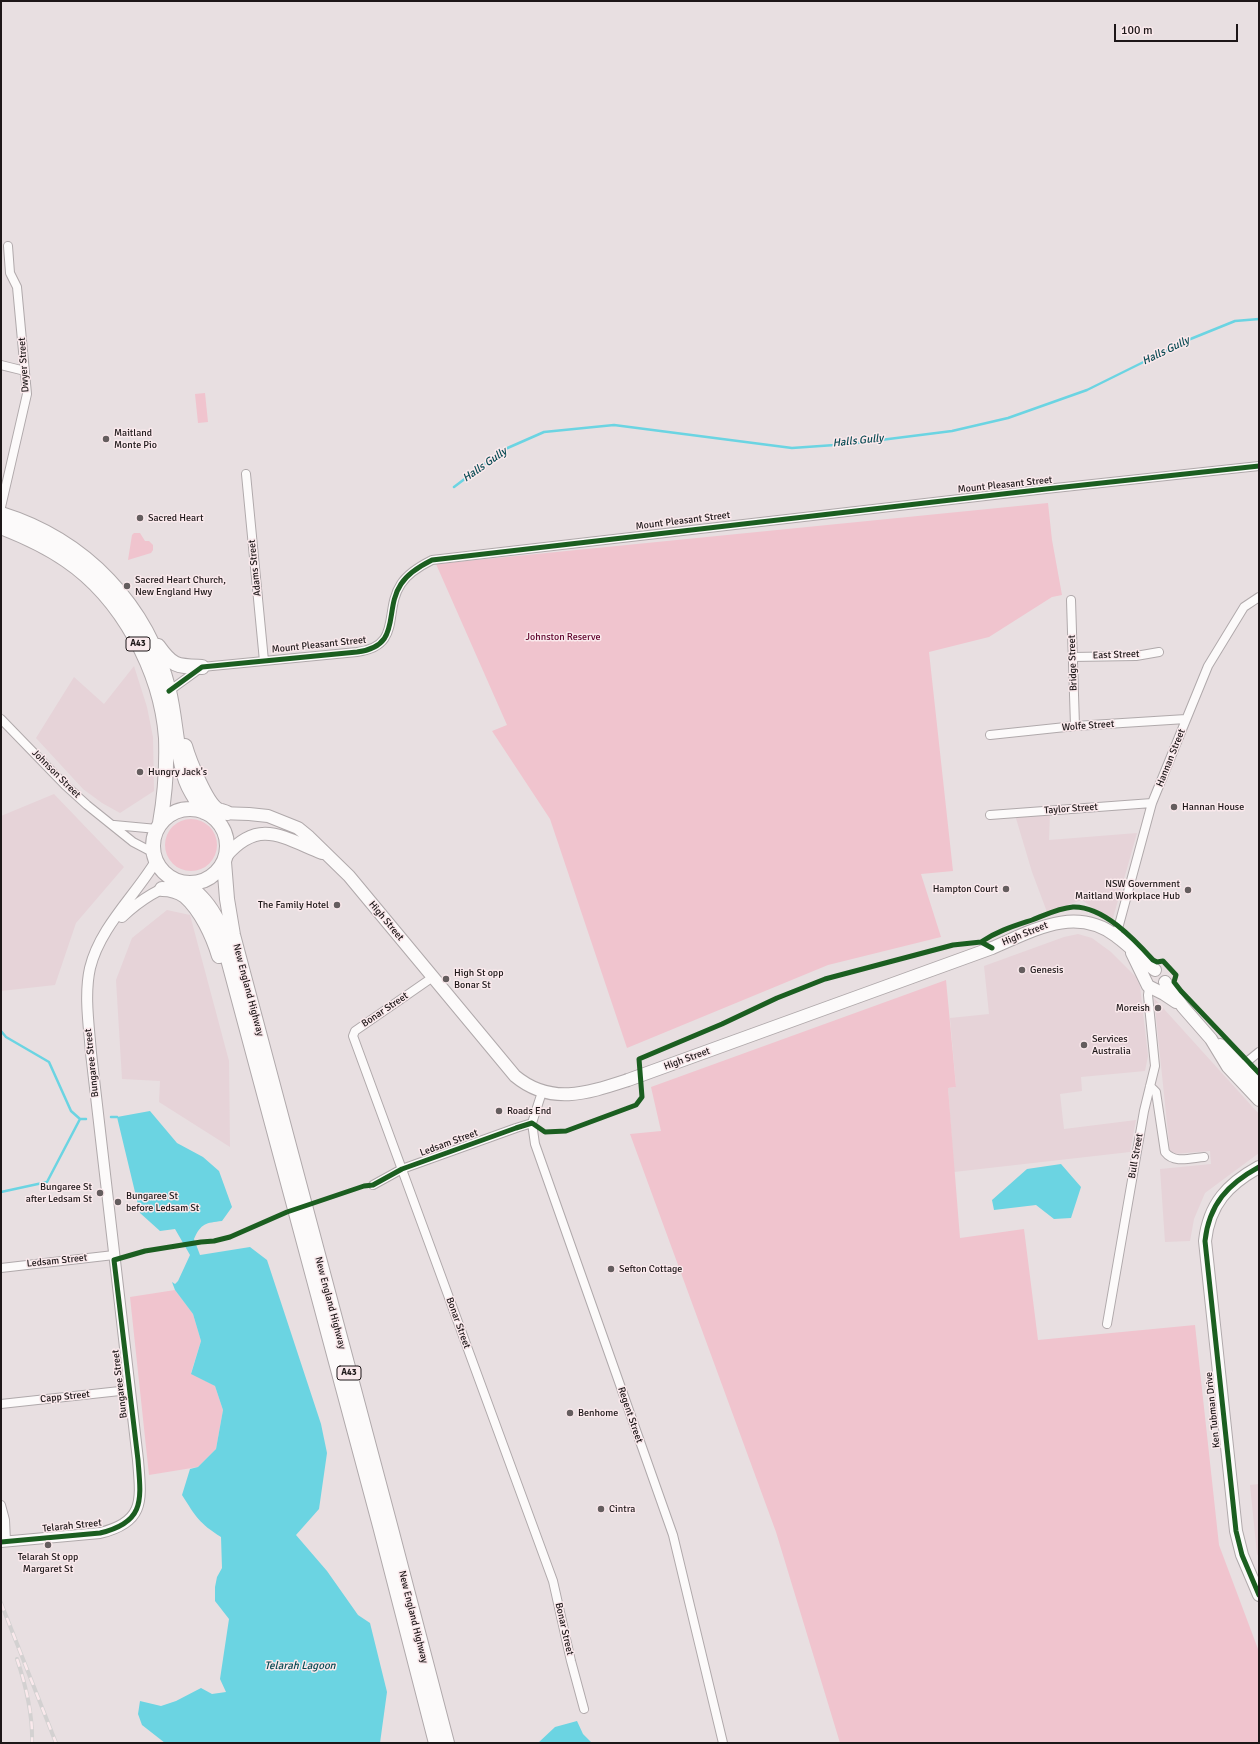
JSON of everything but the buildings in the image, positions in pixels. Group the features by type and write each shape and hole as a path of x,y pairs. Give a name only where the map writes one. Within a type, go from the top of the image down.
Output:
{"highway":[{"name":"A43","path":"1,514 21,520 41,529 63,541 87,558 118,590 144,626 159,660 169,691 181,762 186,782 206,813 221,826 227,846 225,859"},
{"name":"A43","path":"1,527 31,539 77,569 110,601 131,631 150,671 163,718 166,763 165,786 159,826 154,841 155,857 167,875 183,882"},
{"path":"144,626 169,660 179,666 202,667"},
{"path":"173,712 188,758 208,797 218,810 227,813"},
{"path":"159,826 173,813 179,811 195,810 206,813"},
{"path":"183,882 204,880 212,876 219,870 225,859"},
{"name":"New England Highway","path":"225,859 227,899 233,936 447,1743"},
{"name":"New England Highway","path":"183,882 200,895 211,908 218,922 436,1743"},
{"path":"162,889 178,892 185,896 201,917 218,951 227,979 241,1006"}],"main road":[{"name":"High Street","path":"206,813 268,816 284,821 298,828 349,876 515,1076 530,1087 551,1094 569,1095 598,1089 628,1080 944,966 1057,922 1082,922 1103,929 1116,936 1155,970"},
{"name":"High Street","path":"225,859 237,844 248,837 260,834 272,834 286,838 326,855"},
{"name":"High Street","path":"1128,947 1150,987 1182,1007"},
{"path":"1155,970 1164,974 1166,982 1162,988 1150,987 1148,974 1155,970"},
{"name":"High Street","path":"1166,982 1182,1007 1238,1070 1259,1100"},
{"name":"High Street","path":"1238,1070 1259,1085"},
{"path":"1238,1181 1259,1163"},
{"name":"Ken Tubman Drive","path":"1259,1167 1238,1181 1218,1202 1209,1219 1205,1250 1234,1518 1242,1555 1259,1595"},
{"name":"Ken Tubman Drive","path":"1209,1219 1230,1193 1259,1174"}],"street":[{"name":"Dwyer Street","path":"1,507 27,394 17,287 10,273 8,246"},
{"path":"1,365 25,371"},
{"name":"Mount Pleasant Street","path":"169,691 202,667 372,649 385,638 390,629 400,584 420,566 438,559 1054,488 1259,466"},
{"name":"Adams Street","path":"246,474 264,660"},
{"name":"Hannan Street","path":"1116,936 1152,803 1208,666 1244,607 1259,596"},
{"name":"Bridge Street","path":"1070,600 1075,726"},
{"name":"East Street","path":"1072,657 1136,656 1159,652"},
{"name":"Johnson Street","path":"1,719 71,791 133,842 155,857"},
{"name":"Wolfe Street","path":"990,735 1075,726 1186,719"},
{"name":"Taylor Street","path":"990,815 1152,803"},
{"path":"114,825 159,826"},
{"name":"Bungaree Street","path":"136,1510 140,1490 90,1053 88,1013 90,968 97,950 108,929 147,877 155,857"},
{"name":"Bungaree Street","path":"108,929 141,900 162,889 183,882"},
{"name":"Bonar Street","path":"433,977 355,1031 353,1036 553,1581 571,1661 584,1709"},
{"name":"Bull Street","path":"1107,1324 1144,1111 1154,1066 1148,995 1150,987"},
{"path":"1238,1070 1259,1052"},
{"path":"1150,1086 1156,1092 1165,1152 1169,1158 1175,1160 1204,1157"},
{"name":"Regent Street","path":"542,1092 532,1123 535,1144 673,1535 723,1743"},
{"name":"Ledsam Street","path":"373,1185 402,1170 532,1123"},
{"name":"Ledsam Street","path":"1,1268 114,1255"},
{"name":"Capp Street","path":"1,1404 129,1390"},
{"path":"1,1505 5,1520 3,1542"},
{"name":"Telarah Street","path":"3,1542 115,1530 127,1523 136,1510"}],"shaded area":[{"path":"134,666 147,707 153,737 154,791 120,813 102,803 83,789 36,738 74,677 104,704"},
{"path":"54,794 124,867 76,923 55,985 1,991 1,816"},
{"path":"1050,813 1049,840 1137,833 1113,918 1108,919 1082,900 1047,912 1032,872 1015,815"},
{"path":"167,910 190,915 229,1061 230,1147 159,1102 160,1081 122,1079 116,980 132,938"},
{"path":"1078,934 1092,938 1111,952 1136,977 1140,986 1148,1056 1145,1071 1081,1077 1082,1091 1060,1094 1064,1129 1136,1120 1130,1152 954,1172 948,1088 956,1087 950,1018 989,1014 984,966 1064,937"},
{"path":"1154,998 1259,1114 1259,1153 1205,1193 1194,1219 1190,1241 1165,1242 1160,1169 1211,1164 1210,1151 1173,1154 1170,1152"},
{"path":"1259,1484 1259,1557 1257,1554 1250,1485"}],"green space":[{"path":"205,393 208,422 198,423 195,394"},
{"name":"Johnston Reserve","path":"1048,503 1052,540 1062,595 1052,597 989,637 929,652 953,871 921,874 941,937 828,965 627,1048 550,819 492,731 507,725 436,564"},
{"path":"134,533 140,533 145,541 149,541 153,545 153,550 151,553 128,560 132,535"},
{"path":"191,819 205,823 213,831 217,845 213,859 205,867 191,871 177,867 169,859 165,845 169,831 177,823"},
{"path":"946,980 956,1087 948,1088 960,1238 1024,1229 1038,1340 1195,1325 1219,1545 1258,1649 1259,1743 840,1743 776,1532 630,1134 661,1131 651,1087"},
{"path":"175,1290 193,1314 201,1341 191,1373 215,1386 223,1410 216,1449 198,1467 149,1475 130,1297"}],"water":[{"name":"Telarah Lagoon","path":"150,1111 177,1143 203,1157 219,1171 232,1207 222,1221 208,1223 199,1230 194,1239 200,1255 250,1247 267,1260 321,1424 327,1453 319,1509 296,1535 327,1571 358,1615 370,1623 387,1692 380,1743 165,1743 142,1725 138,1714 140,1701 161,1706 176,1701 201,1688 212,1694 226,1692 220,1679 229,1619 215,1601 217,1577 222,1568 221,1537 198,1519 182,1495 190,1469 198,1467 216,1449 223,1410 215,1386 191,1374 201,1341 193,1314 175,1290 172,1282 175,1284 178,1281 190,1255 175,1229 160,1231 140,1213 117,1117"},
{"path":"1061,1164 1081,1187 1071,1218 1054,1219 1036,1205 994,1210 992,1200 1027,1169"},
{"path":"577,1721 583,1734 592,1743 538,1743 555,1727"}],"waterway":[{"name":"Halls Gully","path":"454,487 503,450 544,432 614,425 792,448 849,444 952,431 1008,418 1087,390 1188,340 1235,321 1259,319"},
{"path":"1,1031 6,1037 49,1062 71,1111 80,1119 86,1119"},
{"path":"111,1117 117,1117"},
{"path":"1,1192 47,1182 80,1119"}],"railway":[{"path":"1,1603 56,1743"},
{"path":"17,1659 28,1700 32,1743"}],"cycle path":[{"path":"169,691 202,667 357,652 371,648 381,643 386,635 390,626 396,594 401,584 407,576 432,560 1046,489 1259,466"},
{"path":"981,942 1006,929 1063,909 1073,907 1084,908 1095,912 1117,925 1153,960 1157,962 1163,961 1176,975 1174,982 1181,991 1259,1073"},
{"path":"1,1542 100,1533 115,1528 126,1522 133,1515 137,1507 140,1486 138,1460 114,1260 145,1251 214,1241 230,1237 287,1212 364,1186 373,1185 402,1169 532,1123 545,1132 566,1131 636,1105 642,1097 639,1059 722,1024 777,998 825,979 953,945 981,942 992,948"},
{"path":"1259,1167 1229,1188 1222,1196 1211,1216 1205,1241 1236,1531 1242,1555 1259,1595"}],"place":[{"name":"Maitland Monte Pio","path":"106,439"},
{"name":"Sacred Heart","path":"140,518"},
{"name":"Sacred Heart Church, New England Hwy","path":"127,586"},
{"name":"Hungry Jack's","path":"140,772"},
{"name":"Hannan House","path":"1174,807"},
{"name":"Hampton Court","path":"1006,889"},
{"name":"NSW Government Maitland Workplace Hub","path":"1188,890"},
{"name":"The Family Hotel","path":"337,905"},
{"name":"Genesis","path":"1022,970"},
{"name":"High St opp Bonar St","path":"446,979"},
{"name":"Moreish","path":"1158,1008"},
{"name":"Services Australia","path":"1084,1045"},
{"name":"Roads End","path":"499,1111"},
{"name":"Bungaree St after Ledsam St","path":"100,1193"},
{"name":"Bungaree St before Ledsam St","path":"118,1202"},
{"name":"Sefton Cottage","path":"611,1269"},
{"name":"Benhome","path":"570,1413"},
{"name":"Cintra","path":"601,1509"},
{"name":"Telarah St opp Margaret St","path":"48,1545"}]}
